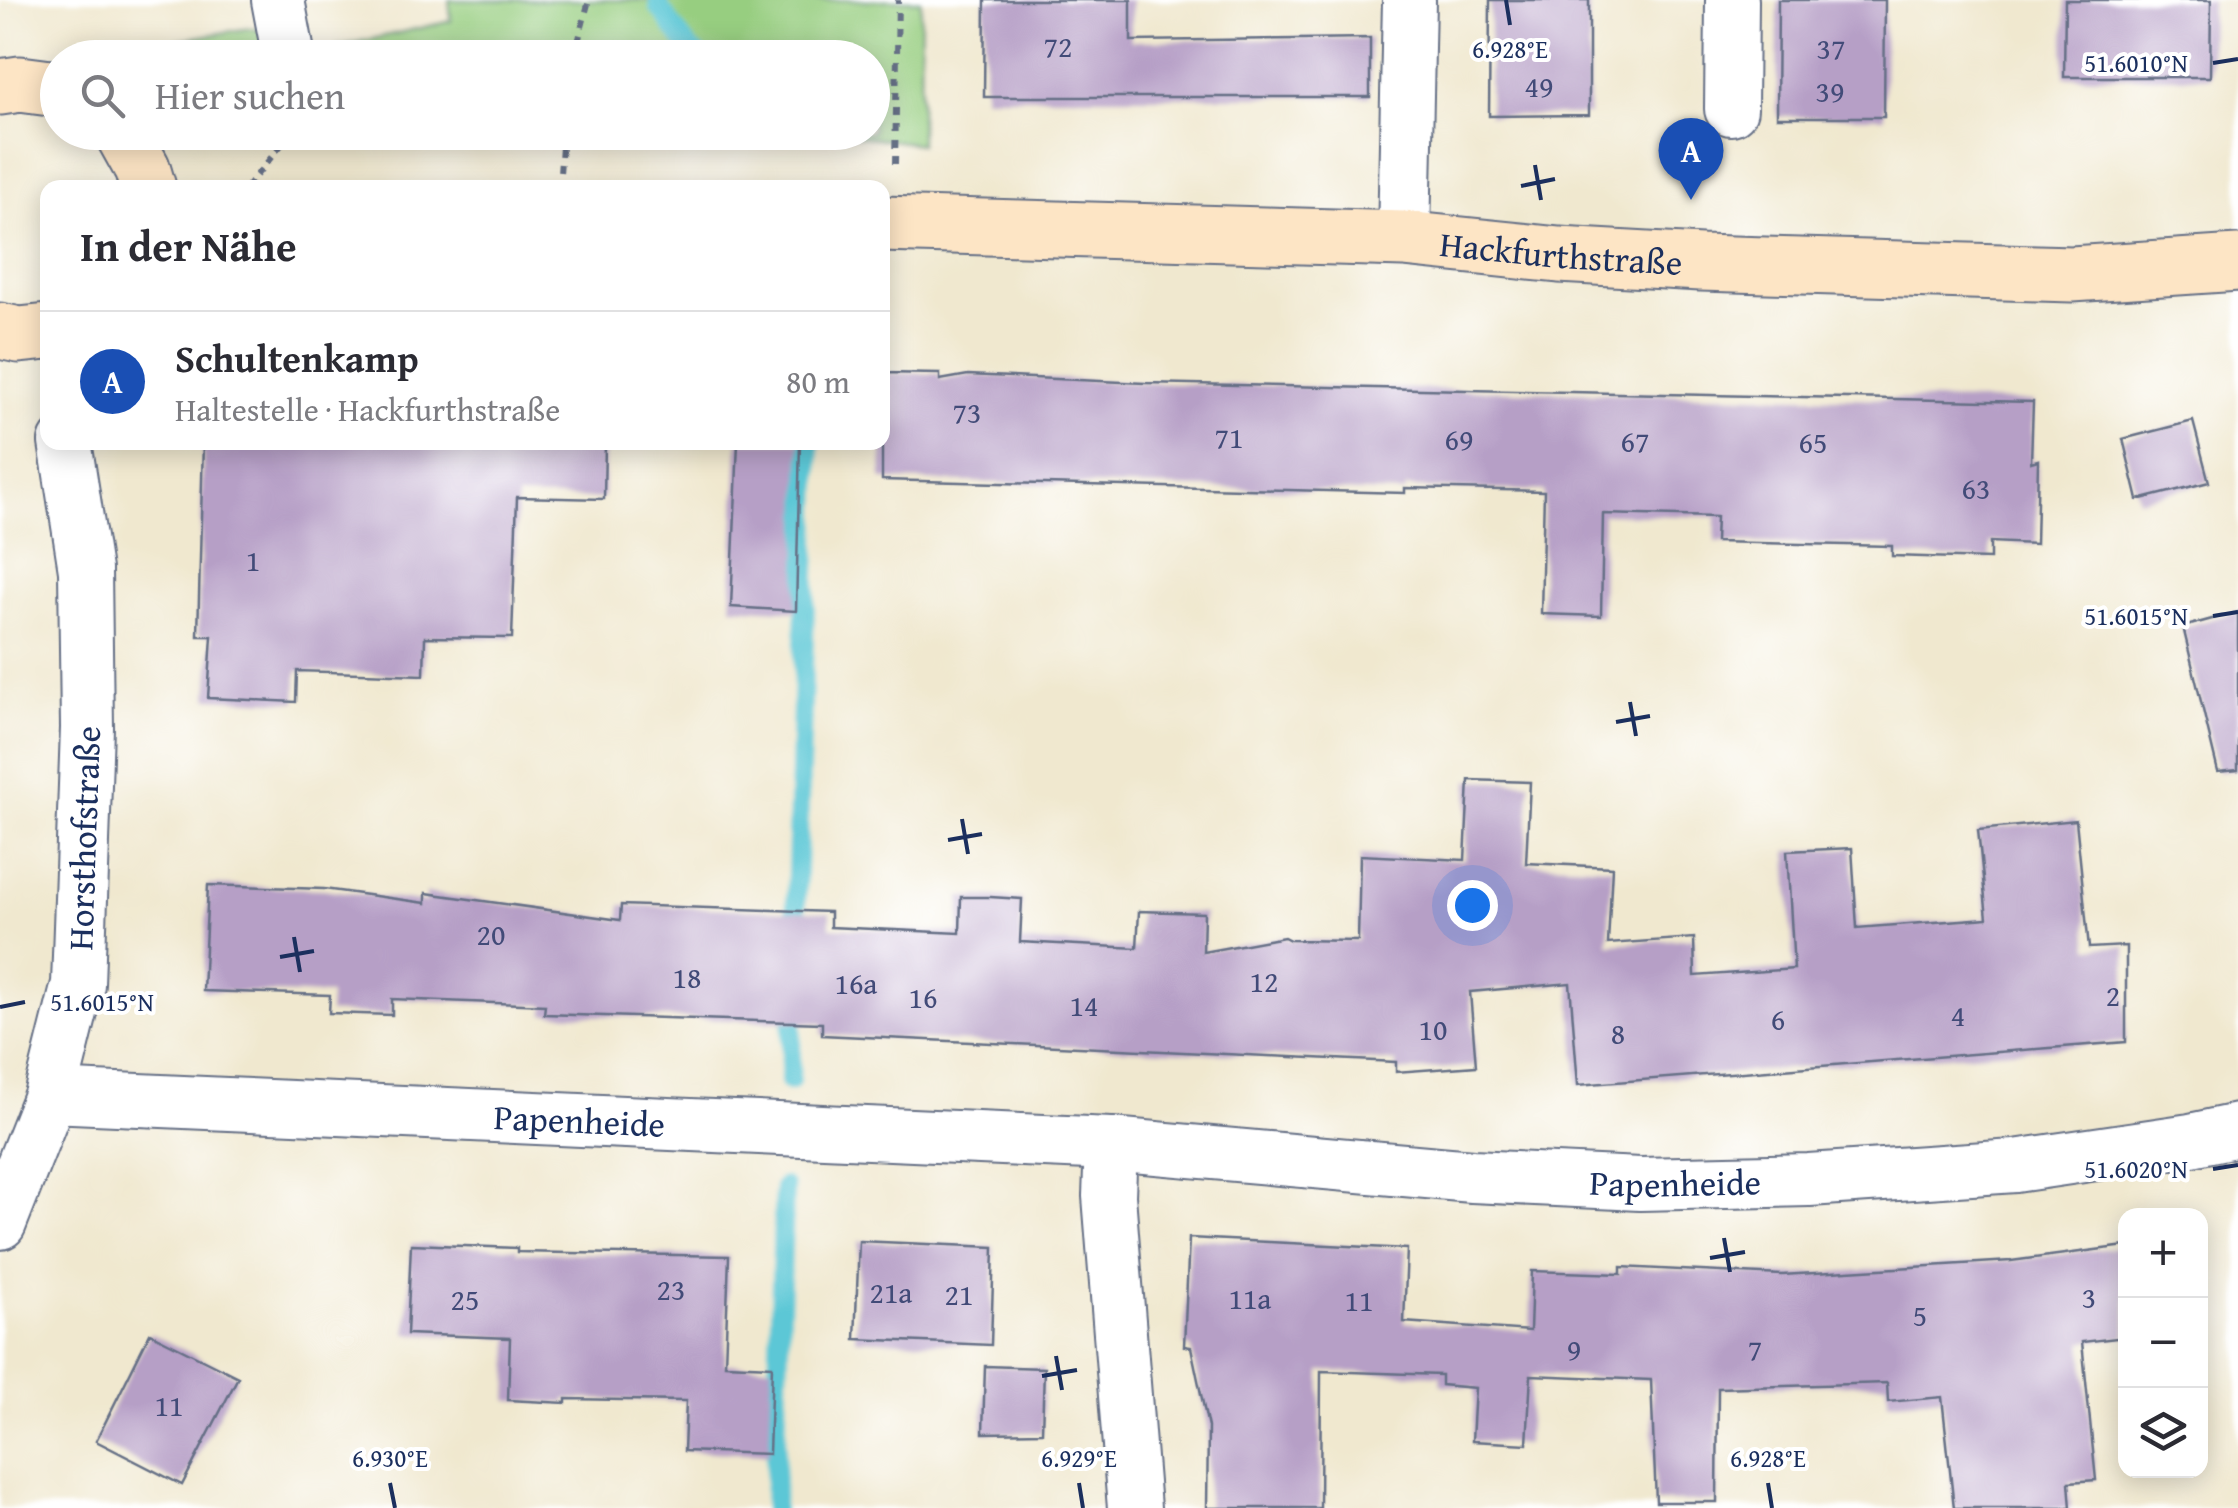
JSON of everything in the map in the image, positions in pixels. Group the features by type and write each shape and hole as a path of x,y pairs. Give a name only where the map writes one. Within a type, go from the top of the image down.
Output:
{"street":[{"path":"278,0 286,40"},
{"path":"1404,239 1408,0"},
{"path":"1731,109 1732,0"},
{"path":"0,87 40,87"},
{"path":"132,150 146,180"},
{"name":"Hackfurthstraße","path":"890,224 1404,239 1559,255 1700,263 2072,274 2238,263"},
{"path":"0,331 40,334"},
{"name":"Horsthofstraße","path":"0,1223 50,1096 78,984 87,728 84,570 66,450"},
{"name":"Papenheide","path":"50,1096 1111,1144 1472,1176 1640,1184 1809,1180 2015,1166 2238,1130"},
{"path":"1111,1144 1109,1196 1134,1508"}],"path":[{"path":"579,40 589,0"},
{"path":"890,180 898,0"},
{"path":"253,180 277,150"},
{"path":"559,180 561,150"}],"green space":[{"path":"449,0 921,0 920,144 890,140 890,40 368,40 451,21"},
{"path":"250,28 260,30 267,40 179,40"}],"building":[{"path":"985,0 1131,0 1131,41 1370,38 1370,97 984,97"},
{"path":"1490,0 1589,0 1589,115 1489,116"},
{"path":"1778,0 1885,0 1884,117 1777,117"},
{"path":"2065,0 2211,0 2210,77 2064,77"},
{"path":"890,373 940,374 940,380 968,375 1145,383 2033,402 2031,462 2038,460 2036,544 1990,542 1990,559 1892,556 1892,546 1715,542 1716,517 1603,514 1601,616 1541,614 1544,491 1405,488 1405,493 882,480 882,450 890,450"},
{"path":"2193,421 2209,482 2138,500 2123,439"},
{"path":"203,450 605,450 604,499 517,497 512,638 425,637 424,675 297,671 296,702 208,698 212,636 198,636"},
{"path":"738,450 800,450 796,611 731,607"},
{"path":"2238,612 2238,770 2218,772 2183,627"},
{"path":"1469,780 1530,782 1526,863 1612,867 1608,944 1694,938 1695,976 1794,969 1787,851 1852,848 1857,928 1987,918 1978,830 2076,820 2089,948 2126,946 2126,1042 1578,1085 1570,983 1470,992 1476,1066 1396,1072 1396,1062 822,1035 822,1023 544,1014 545,1005 392,999 392,1015 329,1013 330,995 203,991 208,885 324,889 426,903 426,893 620,920 621,905 830,912 830,927 960,933 961,897 990,897 1022,899 1020,942 1137,948 1139,911 1204,913 1203,952 1284,937 1358,941 1360,855 1465,860"},
{"path":"1189,1238 1407,1249 1404,1322 1530,1331 1532,1271 1621,1274 1621,1267 1782,1275 2011,1261 2118,1247 2118,1338 2082,1342 2096,1480 2069,1482 2071,1508 1954,1508 1942,1397 1888,1402 1887,1383 1718,1388 1717,1502 1656,1502 1651,1380 1531,1375 1527,1444 1472,1441 1475,1388 1441,1385 1441,1375 1321,1371 1320,1508 1207,1508 1208,1427 1191,1347 1184,1346"},
{"path":"859,1241 994,1247 991,1345 855,1339"},
{"path":"411,1244 517,1248 517,1252 729,1256 725,1364 772,1366 769,1454 684,1451 686,1401 508,1400 510,1338 407,1334"},
{"path":"150,1333 238,1377 182,1485 96,1441"},
{"path":"985,1366 1044,1368 1042,1432 983,1433"}],"waterway":[{"path":"659,0 659,7 682,40"},
{"path":"795,935 810,450"},
{"path":"790,1081 793,994"},
{"path":"774,1508 784,1187"}],"place":[{"name":"Schultenkamp","path":"1691,200"}]}
